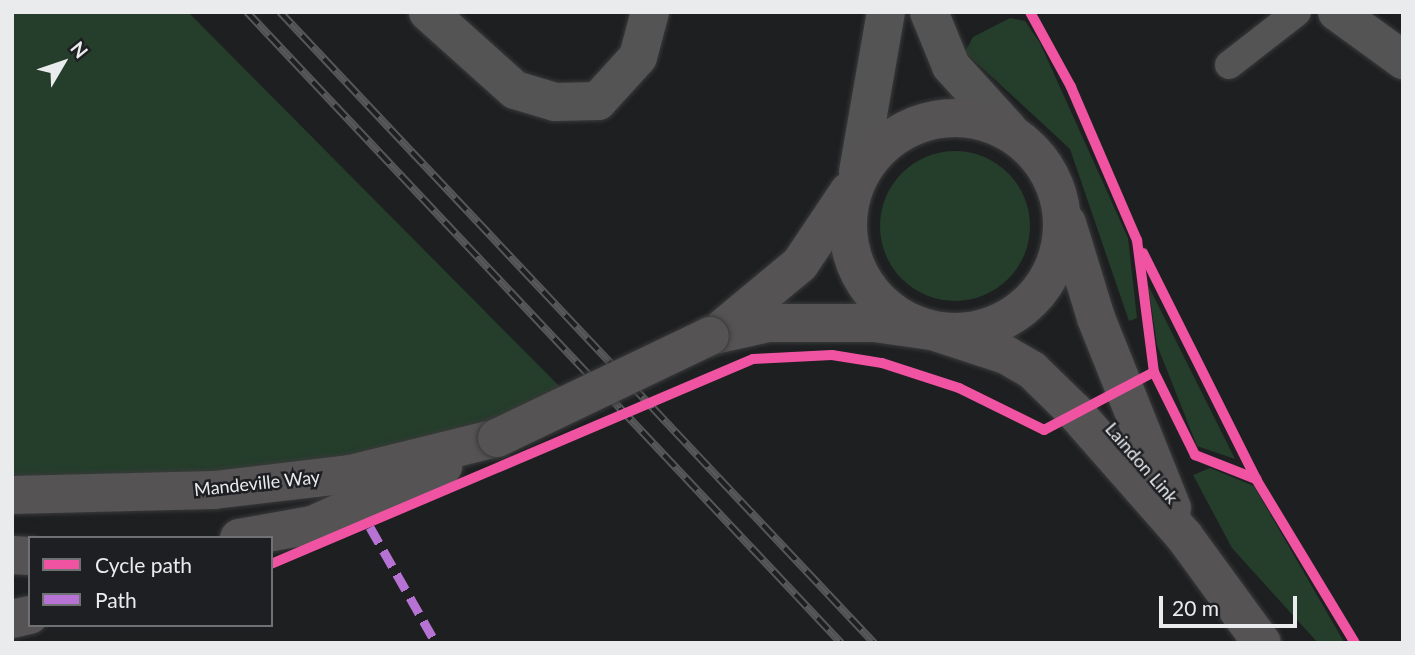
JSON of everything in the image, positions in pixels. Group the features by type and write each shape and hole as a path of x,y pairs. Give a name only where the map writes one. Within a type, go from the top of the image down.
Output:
{"main road":[{"path":"951,120 1009,130 1038,157 1059,194 1058,259 1028,307 970,332 932,331 880,299 862,276 847,223 854,181 897,136 920,125 951,120"},
{"name":"Mandeville Way","path":"250,536 312,525 380,499 497,438 710,336 780,285 818,243 854,181"},
{"name":"Laindon Link","path":"1059,194 1096,318 1184,536"},
{"name":"Mandeville Way","path":"710,336 819,320 932,331"},
{"name":"Laindon Link","path":"932,331 976,343 1032,370 1184,536 1262,643"},
{"name":"Mandeville Way","path":"12,495 214,490 351,474 497,438"},
{"path":"273,540 312,525"}],"street":[{"path":"428,12 515,90 555,102 598,102 638,57 650,12"},
{"path":"854,181 886,12"},
{"path":"929,12 951,66 1009,130"},
{"path":"1337,12 1403,60"}],"lane":[{"path":"1229,65 1297,12"}],"green space":[{"path":"12,12 188,12 573,400 497,438 12,495"},
{"path":"1010,18 1025,21 1040,43 1128,238 1137,318 1129,321 1070,149 965,52 973,37"},
{"path":"955,151 984,157 1008,173 1024,197 1030,226 1024,255 1008,279 984,295 955,301 926,295 902,279 886,255 880,226 886,197 902,173 926,157"},
{"path":"1148,285 1235,459 1197,446 1157,345"},
{"path":"1210,468 1254,486 1344,642 1318,643 1232,548 1193,475"}],"railway":[{"path":"247,12 841,643"},
{"path":"280,12 874,643"}],"marked path":[{"path":"370,527 436,643"}],"cycle path":[{"path":"1030,12 1071,87 1137,240 1154,372 1195,455 1256,479 1355,643"},
{"path":"1143,253 1256,479"},
{"path":"273,563 753,359 832,355 882,363 959,388 1044,430 1154,372"}]}
